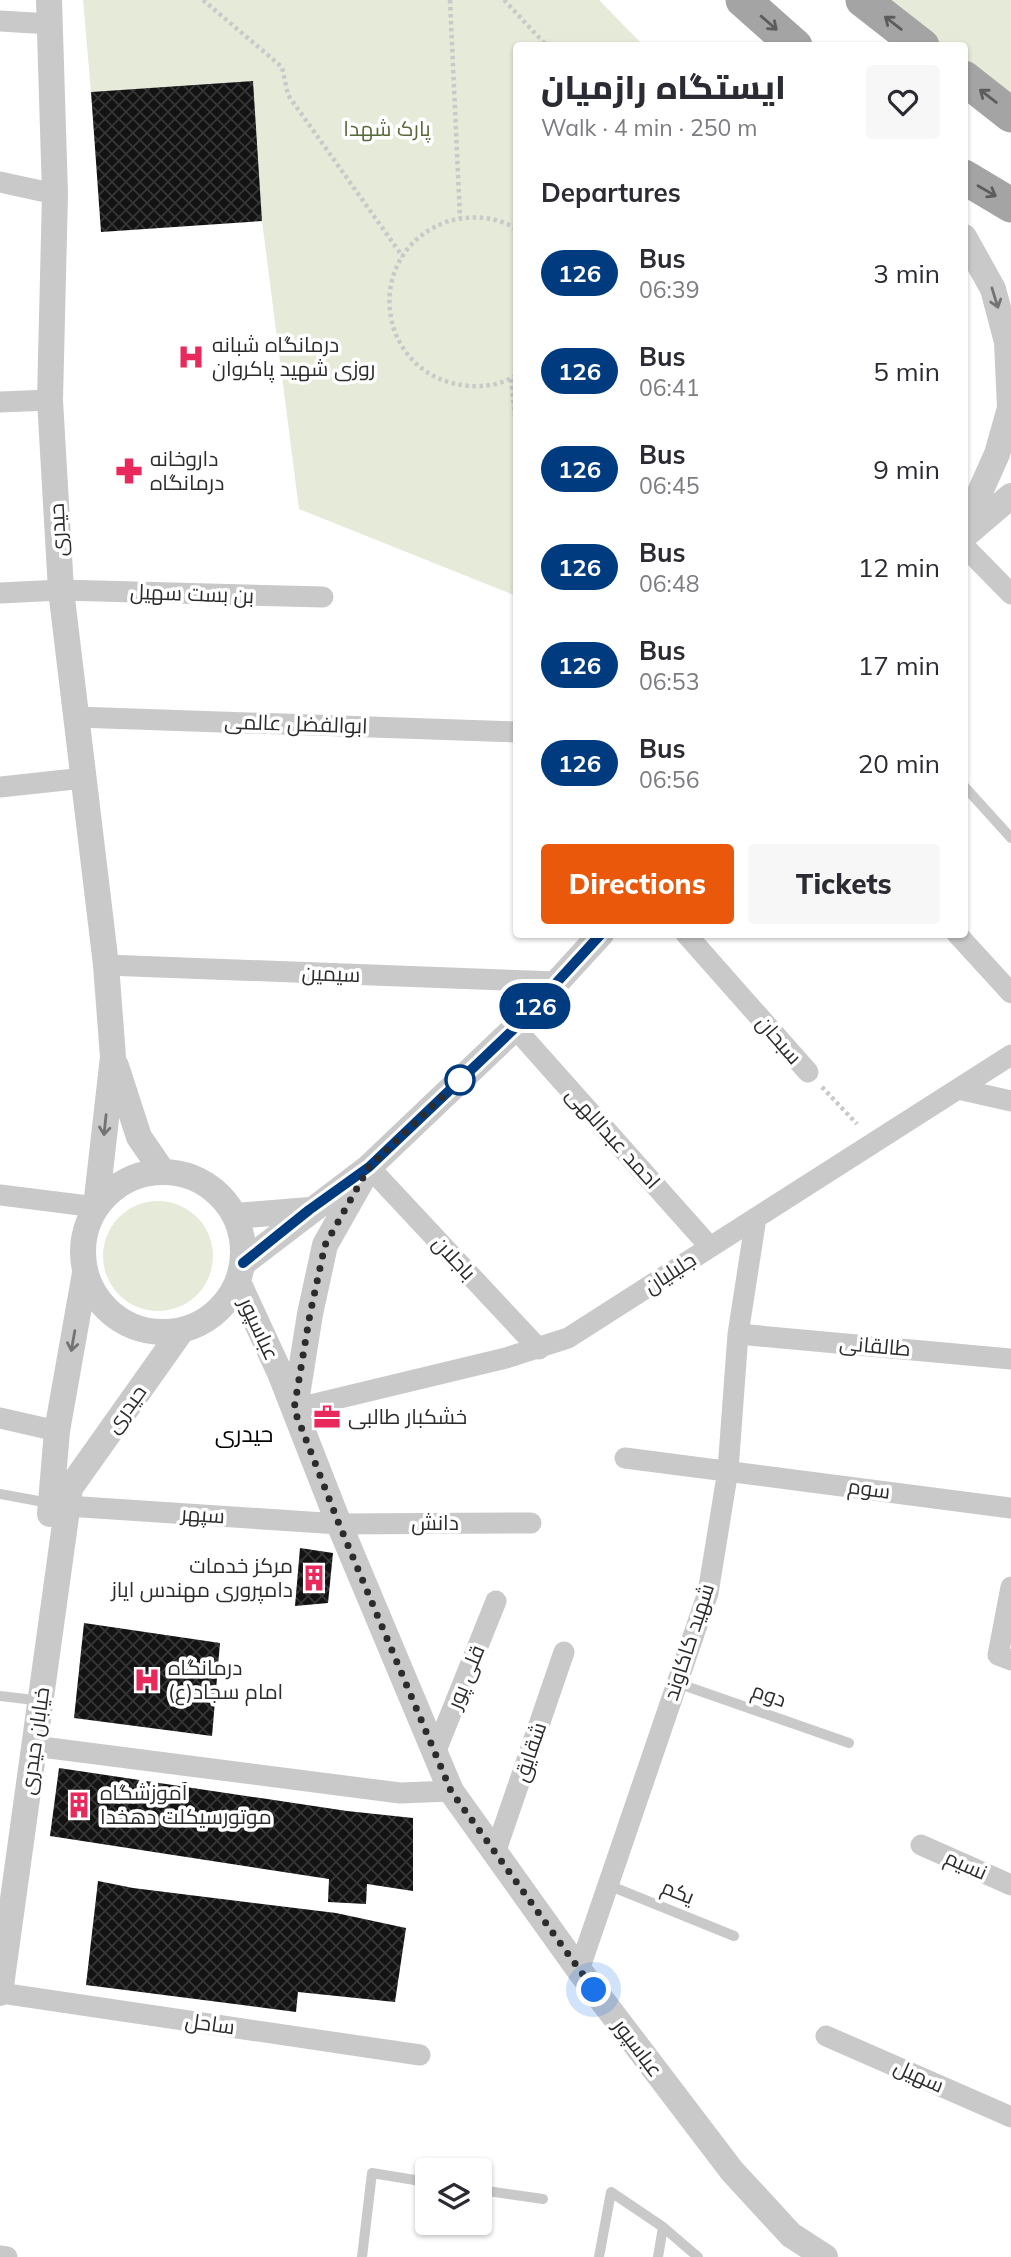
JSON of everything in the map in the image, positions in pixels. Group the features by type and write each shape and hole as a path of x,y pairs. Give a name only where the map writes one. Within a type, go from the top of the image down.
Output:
{"main road":[{"path":"743,0 790,42"},
{"path":"863,0 917,42"},
{"path":"968,81 1011,115"},
{"path":"968,179 1011,205"}],"street":[{"path":"0,21 50,12"},
{"name":"حیدری","path":"50,12 55,194 50,400 61,590 106,965 113,1057"},
{"path":"0,182 55,194"},
{"path":"968,244 993,289 1004,329 1010,407 997,454 968,519"},
{"path":"0,402 50,400"},
{"path":"968,533 1011,496"},
{"path":"968,551 1011,594"},
{"name":"بن بست سهیل","path":"0,593 61,590 324,597"},
{"name":"ابوالفضل عالمی","path":"76,717 513,732"},
{"path":"0,787 83,778"},
{"path":"240,1273 309,1210 369,1167 515,1028 597,938"},
{"name":"سبحان","path":"690,938 807,1072"},
{"path":"961,938 1011,993"},
{"name":"سیمین","path":"106,965 557,982"},
{"name":"احمد عبداللهی","path":"515,1028 710,1247"},
{"name":"جلیلیان","path":"294,1409 539,1349 568,1338 1011,1055"},
{"path":"113,1057 139,1137 163,1172"},
{"path":"96,1207 113,1057"},
{"path":"958,1089 1011,1101"},
{"path":"294,1409 325,1245 369,1167"},
{"name":"باجلان","path":"369,1167 539,1349"},
{"path":"163,1172 185,1175 205,1184 222,1197 235,1216 243,1239 240,1273 225,1304 206,1321 182,1330 158,1333 133,1327 111,1315 95,1296 85,1273 82,1250 86,1227 96,1207 115,1188 138,1176 163,1172"},
{"path":"0,1195 96,1207"},
{"path":"235,1216 309,1210"},
{"name":"شهید کاکاوند","path":"579,1970 708,1593 728,1470 738,1334 756,1218"},
{"path":"61,1496 57,1431 85,1273"},
{"name":"عباسپور","path":"240,1273 339,1524 451,1791 579,1970 732,2171 791,2235 825,2257"},
{"name":"حیدری","path":"61,1496 182,1330"},
{"name":"طالقانی","path":"738,1334 1011,1359"},
{"path":"0,1418 57,1431"},
{"name":"سوم","path":"625,1458 1011,1508"},
{"name":"سپهر","path":"61,1496 339,1524"},
{"name":"خیابان حیدری","path":"0,1878 13,1698 61,1496"},
{"name":"خیابان حیدری","path":"0,1993 34,1746 61,1496"},
{"name":"دانش","path":"339,1524 531,1523"},
{"path":"1004,1657 1011,1587"},
{"name":"قلی پور","path":"435,1753 496,1601"},
{"name":"شقایق","path":"495,1853 564,1652"},
{"path":"34,1746 400,1793 451,1791"},
{"name":"نسیم","path":"921,1845 1011,1885"},
{"name":"ساحل","path":"0,1993 420,2055"},
{"name":"سهیل","path":"826,2036 1011,2117"},
{"path":"0,2256 7,2257"}],"lane":[{"path":"968,790 1011,838"},
{"path":"0,1494 61,1496"},
{"name":"دوم","path":"677,1683 849,1743"},
{"name":"یکم","path":"608,1885 734,1936"},
{"path":"362,2257 372,2173 415,2180"},
{"path":"492,2192 543,2199"},
{"path":"599,2257 611,2192 663,2227 698,2257"},
{"path":"658,2257 663,2227"}],"path":[{"path":"202,0 282,67 288,96 403,257"},
{"path":"450,0 460,218"},
{"path":"504,0 543,42"},
{"path":"513,228 486,218 460,218 436,226 412,243 395,268 388,296 391,326 404,352 425,373 453,385 482,387 513,377"},
{"path":"510,379 513,402"},
{"name":"سبحان","path":"807,1072 875,1142"}],"green space":[{"name":"پارک شهدا","path":"83,0 599,0 640,42 513,42 513,595 299,509 262,221 253,81 91,92"},
{"path":"863,0 1011,0 1011,115 968,81 968,42 918,42"},
{"path":"158,1201 179,1205 197,1217 209,1235 213,1256 209,1277 197,1295 179,1307 158,1311 137,1307 119,1295 107,1277 103,1256 107,1235 119,1217 137,1205"}],"building":[{"path":"253,81 262,221 101,232 91,92"},
{"name":"مرکز خدمات دامپروری مهندس ایاز","path":"300,1548 333,1553 328,1603 295,1606"},
{"name":"درمانگاه امام سجاد(ع)","path":"84,1623 220,1643 212,1736 74,1718"},
{"path":"59,1768 347,1811 413,1818 413,1891 367,1884 366,1904 328,1902 329,1879 50,1836"},
{"path":"98,1881 133,1888 336,1913 406,1928 395,2002 298,1992 296,2012 86,1985"}],"bus line":[{"name":"126","path":"243,1263 309,1210 369,1167 515,1028 597,938"}],"place":[{"name":"درمانگاه شبانه روزی شهید پاکروان","path":"191,357"},
{"name":"داروخانه درمانگاه","path":"129,471"},
{"name":"خشکبار طالبی","path":"327,1417"},
{"name":"مرکز خدمات دامپروری مهندس ایاز","path":"314,1578"},
{"name":"درمانگاه امام سجاد(ع)","path":"147,1680"},
{"name":"آموزشگاه موتورسیکلت دهخدا","path":"79,1805"}],"district":[{"name":"حیدری","path":"244,1434"}],"route":[{"path":"460,1080 369,1167 325,1245 294,1409 451,1791 594,1990"}]}
